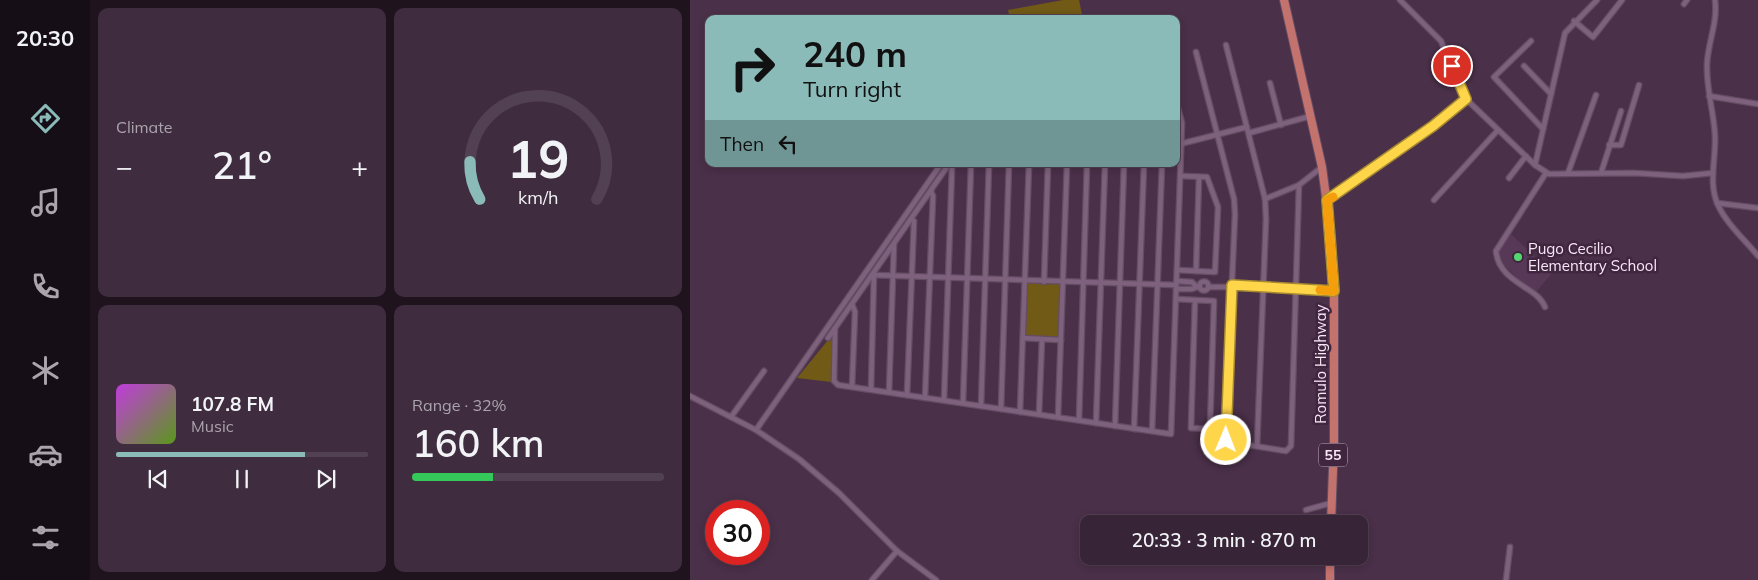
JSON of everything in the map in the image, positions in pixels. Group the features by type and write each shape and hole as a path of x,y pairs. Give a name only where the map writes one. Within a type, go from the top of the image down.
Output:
{"highway":[{"name":"Romulo Highway","path":"1284,0 1322,167 1327,200 1334,291 1334,441 1330,515"},
{"path":"1330,565 1330,580"}],"street":[{"path":"1400,0 1441,41 1459,87 1466,99 1546,174 1601,173 1683,176 1713,173"},
{"path":"1536,165 1565,33 1574,21 1597,0"},
{"path":"1574,21 1593,37 1622,0"},
{"path":"1715,0 1716,16 1707,62 1709,96 1715,137 1713,173 1717,203 1758,256"},
{"path":"1531,41 1494,77 1544,129"},
{"path":"1226,45 1265,199 1264,287 1257,446"},
{"path":"1196,52 1234,205 1225,439 1229,442 1286,451 1291,446 1300,185"},
{"path":"1524,66 1551,94"},
{"path":"1270,83 1281,125"},
{"path":"1609,145 1621,145 1639,85"},
{"path":"1568,173 1596,95"},
{"path":"1709,96 1758,104"},
{"path":"1327,200 1433,126 1466,99"},
{"path":"1601,173 1621,111"},
{"path":"836,328 834,381 838,385 1171,434 1182,142 1180,115"},
{"path":"1248,133 1311,116"},
{"path":"1182,142 1247,127"},
{"path":"1434,200 1498,130"},
{"path":"1509,178 1526,156"},
{"path":"756,430 939,167"},
{"path":"828,338 948,167"},
{"path":"944,400 950,167"},
{"path":"963,403 971,167"},
{"path":"981,406 989,167"},
{"path":"1001,409 1009,167"},
{"path":"1020,412 1029,167"},
{"path":"1044,282 1048,167"},
{"path":"1058,417 1067,167"},
{"path":"1078,420 1087,167"},
{"path":"1096,423 1105,167"},
{"path":"1115,426 1124,167"},
{"path":"1134,429 1144,167"},
{"path":"1152,431 1162,167"},
{"path":"1265,199 1300,185 1322,167"},
{"path":"1545,307 1539,298 1526,291 1501,268 1496,251 1546,174"},
{"path":"1177,270 1215,272 1218,207 1207,177 1180,176"},
{"path":"1196,271 1200,177"},
{"path":"925,398 933,196 930,191"},
{"path":"1717,203 1758,208"},
{"path":"907,395 914,222 911,219"},
{"path":"889,392 894,243"},
{"path":"874,274 1157,285 1176,285 1192,282 1198,286"},
{"path":"871,390 874,274"},
{"path":"1176,285 1192,290 1204,282 1208,286 1297,288 1334,291"},
{"path":"1176,299 1195,300 1214,301 1210,429 1191,428 1195,300"},
{"path":"852,304 856,312 852,387"},
{"path":"1023,338 1061,340"},
{"path":"1039,414 1042,339"},
{"path":"731,417 764,371"},
{"path":"690,396 756,430 799,459 839,493 897,551 936,580"},
{"path":"1306,510 1331,503"},
{"path":"1506,580 1510,547"},
{"path":"872,580 897,551"}],"shaded area":[{"path":"1063,0 1079,0 1082,15 1009,15 1008,10"},
{"name":"Pugo Cecilio Elementary School","path":"1511,234 1552,273 1537,291 1533,293 1503,264 1498,250"},
{"path":"1027,282 1061,283 1059,338 1024,336"},
{"path":"833,334 831,382 797,378"}],"slow traffic":[{"path":"1320,290 1334,291 1332,236 1327,200 1333,197"}],"place":[{"name":"Pugo Cecilio Elementary School","path":"1518,257"}],"route":[{"path":"1226,440 1232,285 1334,291 1332,236 1327,200 1433,126 1466,99 1459,87 1452,66"}]}
